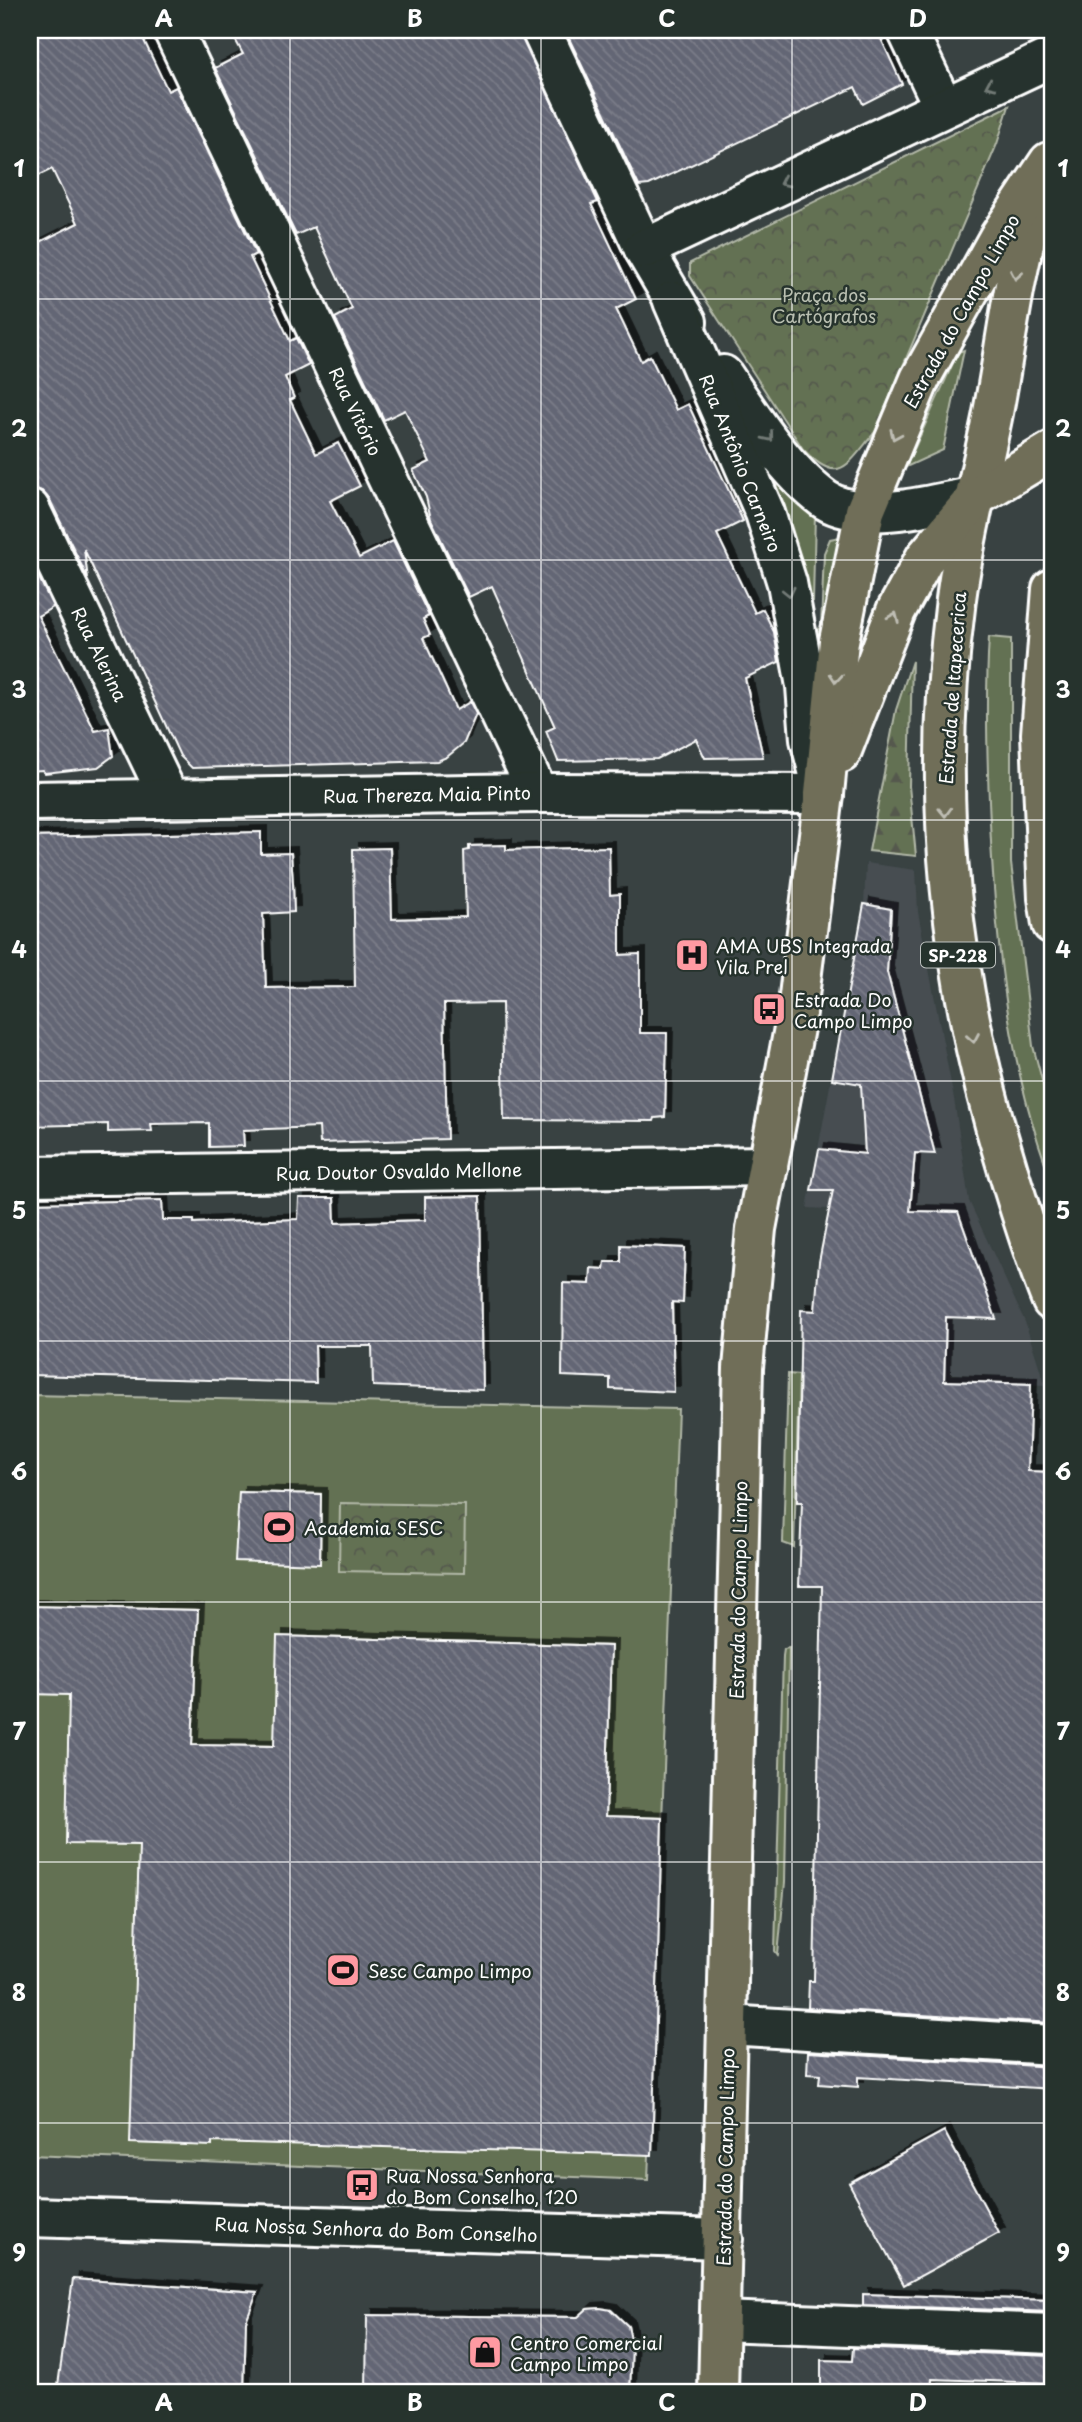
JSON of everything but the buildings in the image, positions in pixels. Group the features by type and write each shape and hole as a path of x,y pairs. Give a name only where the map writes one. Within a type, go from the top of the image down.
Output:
{"main road":[{"name":"Estrada de Itapecerica","path":"1051,160 1019,255 977,496 956,598 943,756 947,864 955,934 982,1088 1021,1214 1052,1301"},
{"name":"Estrada do Campo Limpo","path":"718,2392 743,1368 756,1228 797,1012 824,794 839,641 864,511 920,379 999,237 1051,160"},
{"name":"Estrada do Campo Limpo","path":"824,794 896,611 925,558 977,496 1052,451"},
{"path":"1052,590 1041,734 1048,898 1052,924"}],"street":[{"name":"Rua Vitório","path":"173,30 538,793"},
{"name":"Rua Antônio Carneiro","path":"541,30 644,249 673,302 765,513 787,583 806,685 810,739 824,794"},
{"path":"907,30 943,106"},
{"path":"644,249 1052,57"},
{"name":"Rua Antônio Carneiro","path":"673,302 749,413 804,480 825,500 864,511 910,508 977,496"},
{"name":"Rua Alerina","path":"30,509 169,798"},
{"name":"Rua Thereza Maia Pinto","path":"30,801 764,791 824,794"},
{"name":"Rua Doutor Osvaldo Mellone","path":"30,1175 768,1166"},
{"path":"728,2025 1052,2045"},
{"name":"Rua Nossa Senhora do Bom Conselho","path":"30,2217 723,2239"},
{"path":"721,2321 1052,2334"}],"shaded area":[{"path":"866,863 916,870 918,912 954,1099 969,1201 1025,1322 1045,1385 799,1375 801,1310 815,1310 819,1262 829,1209 807,1208 864,904"}],"green space":[{"name":"Praça dos Cartógrafos","path":"1009,106 997,144 875,432 850,462 834,469 826,467 803,449 690,276 690,263"},
{"path":"964,350 943,450 906,467 958,352"},
{"path":"739,425 815,512 813,602 790,537"},
{"path":"840,537 819,662 815,631 821,627 824,553 830,539"},
{"path":"989,637 1011,639 1011,863 1033,1046 1052,1118 1052,1182 1025,1095 1001,960 988,777"},
{"path":"912,661 909,786 916,856 869,851 896,710"},
{"path":"788,1374 799,1375 794,1547 783,1543"},
{"name":"Sesc Campo Limpo","path":"30,1395 678,1409 648,2180 30,2155"},
{"path":"340,1503 465,1505 464,1573 339,1571"},
{"path":"789,1648 785,1882 778,1955 775,1951 783,1656 784,1649"}],"place":[{"name":"AMA UBS Integrada Vila Prel","path":"692,955"},
{"name":"Estrada Do Campo Limpo","path":"769,1009"},
{"name":"Academia SESC","path":"279,1527"},
{"name":"Sesc Campo Limpo","path":"343,1970"},
{"name":"Rua Nossa Senhora do Bom Conselho, 120","path":"362,2185"},
{"name":"Centro Comercial Campo Limpo","path":"485,2352"}]}
